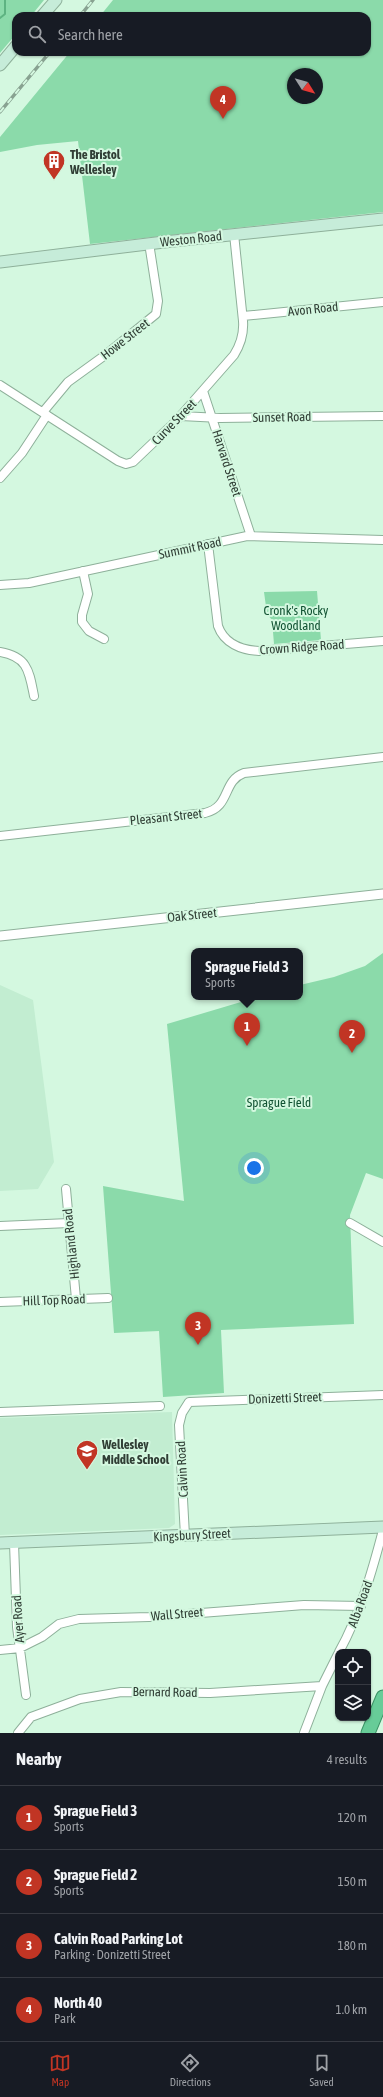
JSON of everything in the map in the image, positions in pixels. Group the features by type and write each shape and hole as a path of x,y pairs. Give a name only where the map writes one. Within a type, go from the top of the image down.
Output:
{"highway":[{"path":"368,1733 383,1697"}],"main road":[{"path":"46,12 56,0"},
{"path":"0,65 12,51"},
{"name":"Weston Road","path":"0,262 149,243 383,218"},
{"name":"Kingsbury Street","path":"0,1543 383,1527"}],"street":[{"name":"Curve Street","path":"0,385 118,461 126,464 138,458 181,416 238,348 243,333 243,316 234,234"},
{"name":"Howe Street","path":"0,478 24,450 45,413 68,382 108,353 156,314 158,301 149,243"},
{"name":"Avon Road","path":"243,316 383,302"},
{"name":"Harvard Street","path":"203,391 251,536"},
{"name":"Sunset Road","path":"181,416 212,418 383,416"},
{"name":"Summit Road","path":"0,585 25,584 251,536 383,540"},
{"name":"Crown Ridge Road","path":"208,544 218,626 224,637 235,645 247,650 259,651 383,641"},
{"path":"83,571 88,594 82,612 82,622 89,631 104,639"},
{"path":"0,652 14,656 25,665 29,673 34,696"},
{"name":"Pleasant Street","path":"0,836 205,813 220,806 233,781 244,773 383,757"},
{"name":"Oak Street","path":"0,936 383,894"},
{"name":"Highland Road","path":"66,1189 76,1299"},
{"path":"0,1226 69,1223"},
{"path":"350,1223 383,1242"},
{"name":"Hill Top Road","path":"0,1302 108,1298"},
{"name":"Donizetti Street","path":"188,1404 195,1401 383,1395"},
{"name":"Calvin Road","path":"185,1536 180,1425 182,1413 188,1404"},
{"path":"0,1412 160,1406"},
{"name":"Alba Road","path":"341,1649 361,1606 383,1530"},
{"name":"Ayer Road","path":"14,1543 17,1627 26,1696"},
{"name":"Wall Street","path":"0,1650 20,1648 42,1637 59,1624 79,1619 149,1617 304,1605 361,1606"},
{"name":"Alba Road","path":"304,1733 322,1686 335,1661"},
{"name":"Bernard Road","path":"18,1733 31,1717 80,1699 121,1692 210,1693 322,1686"}],"shaded area":[{"path":"0,985 33,1000 54,1162 38,1189 0,1191"},
{"name":"Wellesley Middle School","path":"172,1412 175,1524 169,1528 0,1535 0,1418"}],"green space":[{"path":"0,0 44,0 34,12 12,12 12,39 0,53"},
{"path":"113,0 383,0 383,212 90,244 78,141 37,145 0,152 0,137 67,56 371,56 371,12 103,12"},
{"name":"Cronk's Rocky Woodland","path":"317,591 321,640 274,644 272,620 267,614 264,592"},
{"name":"Sprague Field","path":"383,953 383,1179 366,1173 350,1215 354,1324 221,1330 224,1393 163,1397 159,1331 114,1333 103,1186 184,1201 167,1024 248,1000 303,1000 303,984 334,977 365,966"}],"waterway":[{"path":"0,18 5,14 5,0"}],"railway":[{"path":"83,12 93,0"},
{"path":"0,112 47,56"}],"place":[{"name":"North 40","path":"223,119"},
{"name":"The Bristol Wellesley","path":"54,180"},
{"name":"Sprague Field 3","path":"247,1046"},
{"name":"Sprague Field 2","path":"352,1053"},
{"name":"Calvin Road Parking Lot","path":"198,1345"},
{"name":"Wellesley Middle School","path":"87,1470"}]}
